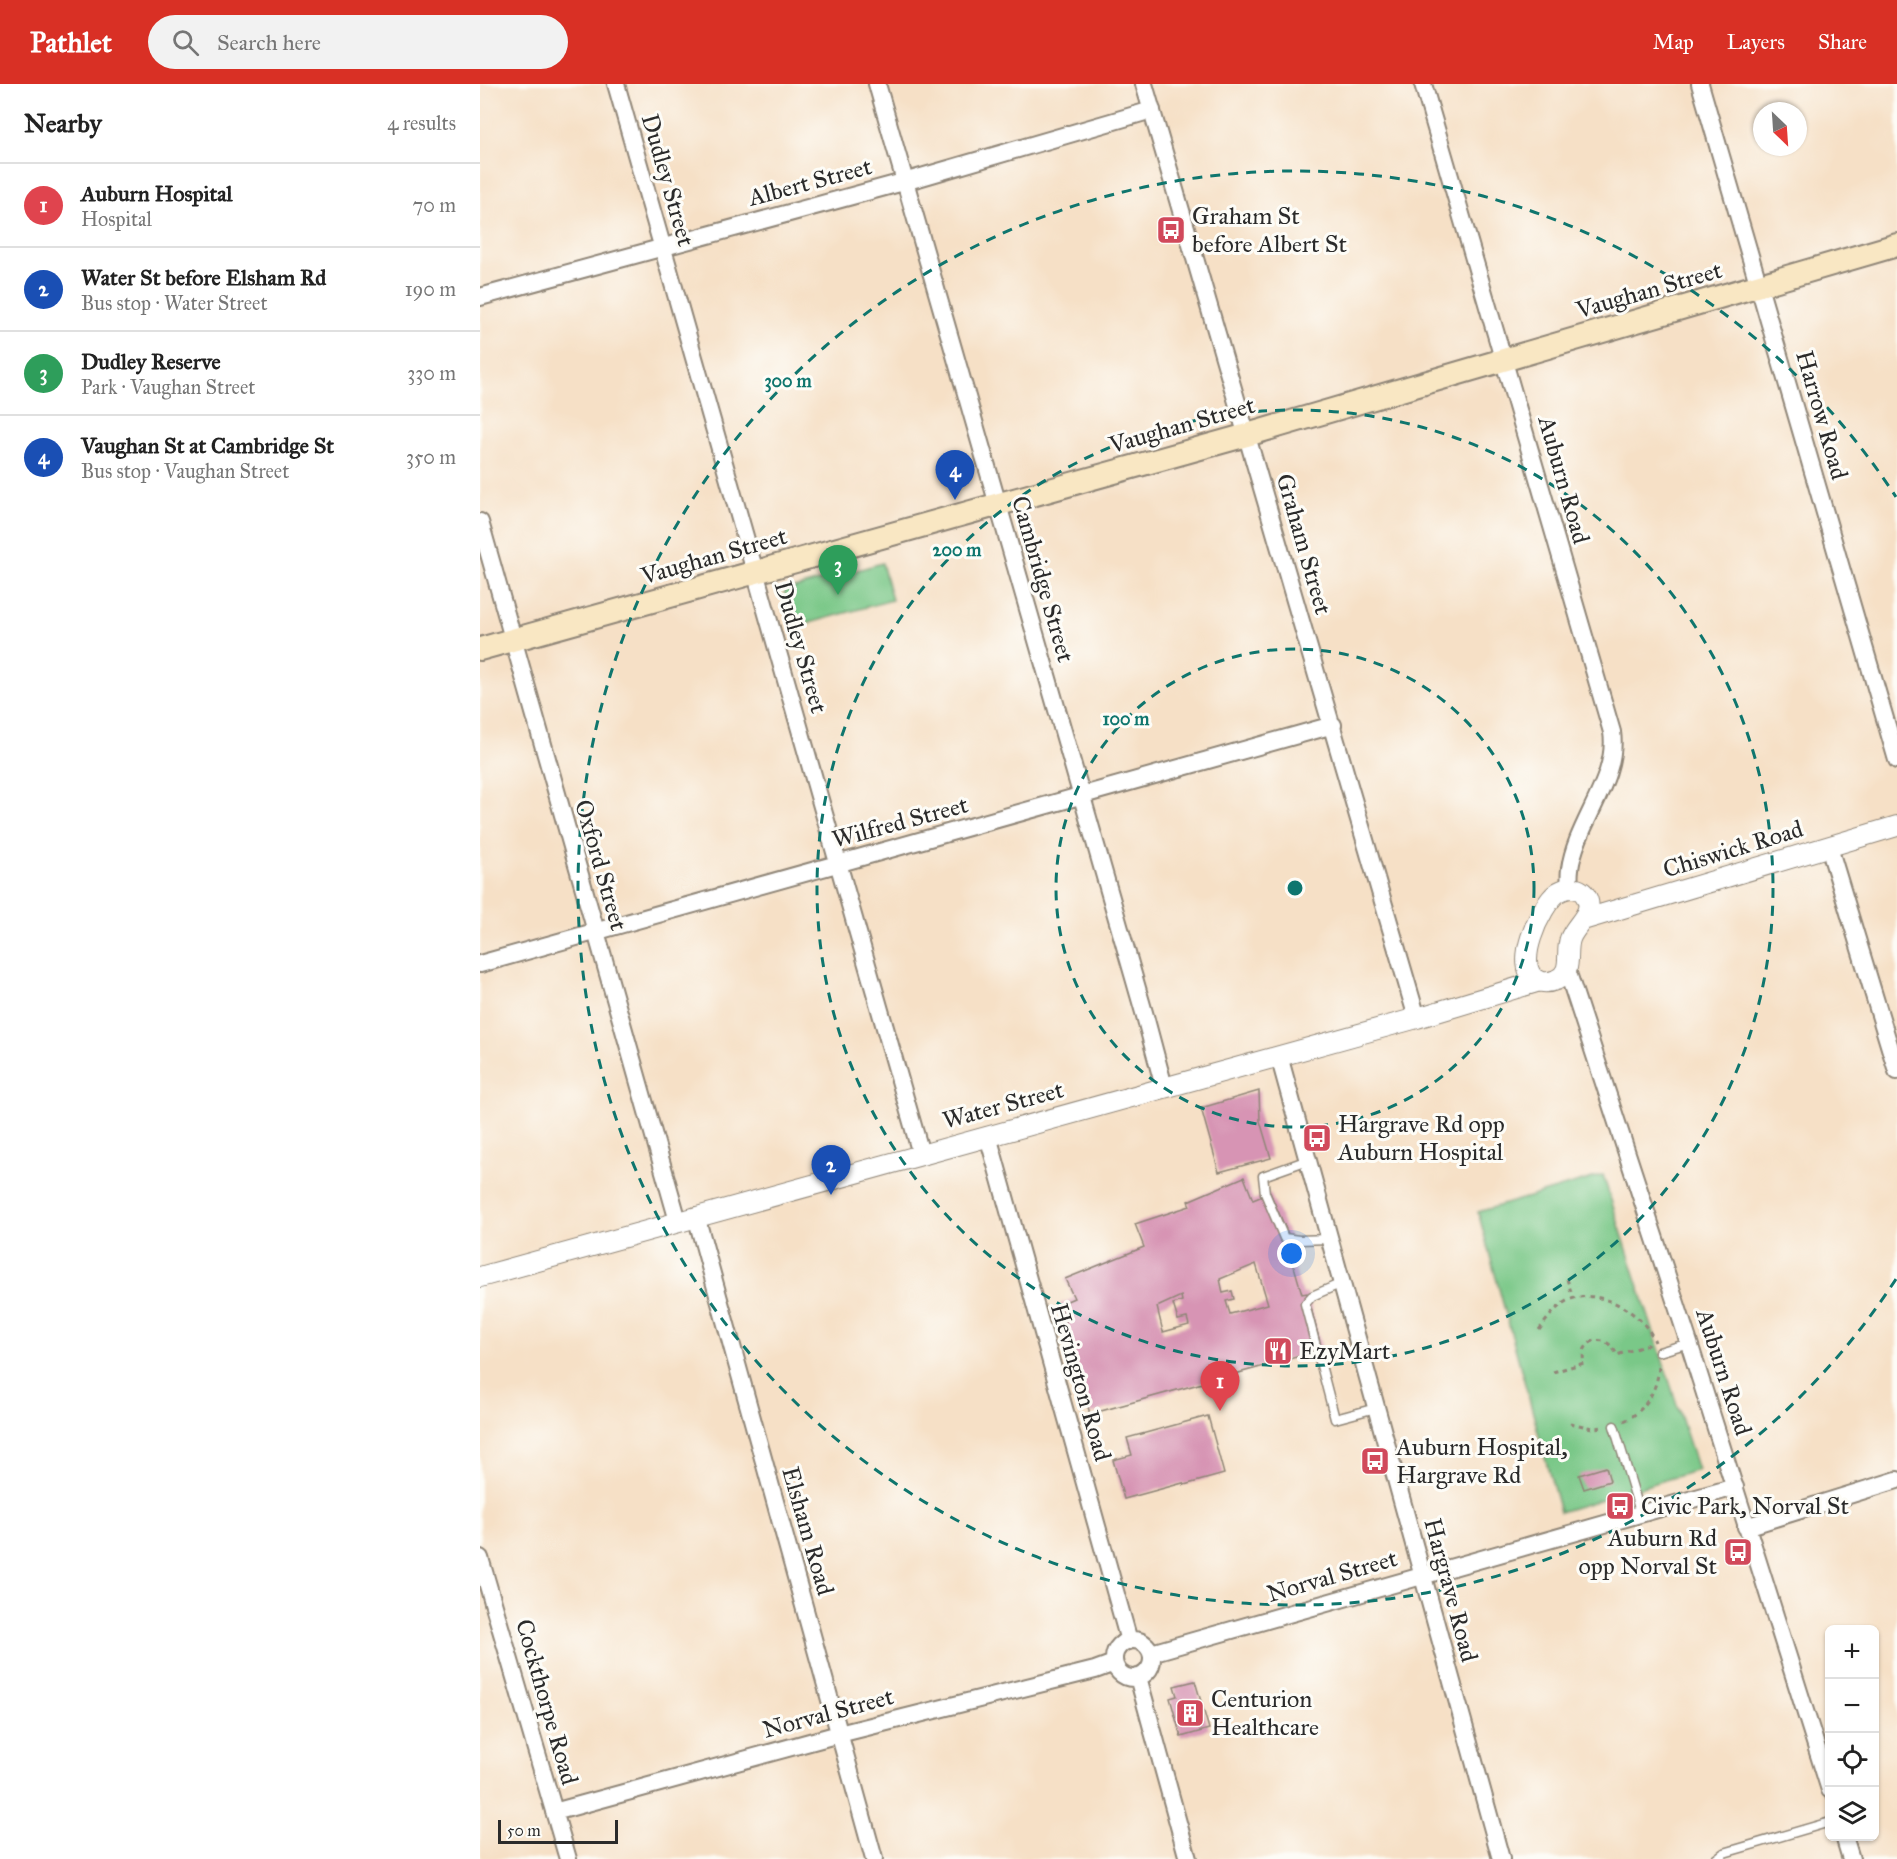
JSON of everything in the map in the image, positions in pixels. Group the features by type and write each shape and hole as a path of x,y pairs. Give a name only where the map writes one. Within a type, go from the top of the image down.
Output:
{"main road":[{"name":"Vaughan Street","path":"480,649 1247,435 1897,245"}],"street":[{"name":"Dudley Street","path":"616,84 921,1154"},
{"name":"Cambridge Street","path":"878,84 1164,1087"},
{"name":"Graham Street","path":"1144,84 1417,1018"},
{"name":"Auburn Road","path":"1423,84 1606,708 1613,741 1613,752 1607,772 1576,847 1570,868 1569,888"},
{"name":"Harrow Road","path":"1700,84 1897,760"},
{"name":"Albert Street","path":"480,297 905,181 1152,110"},
{"name":"Oxford Street","path":"480,522 595,933 687,1219"},
{"name":"Wilfred Street","path":"480,964 1333,725"},
{"name":"Chiswick Road","path":"1583,920 1897,826"},
{"path":"1829,847 1897,1071"},
{"path":"1540,981 1534,978 1526,963 1528,948 1548,903 1557,893 1569,888 1581,890 1588,900 1587,913 1569,941 1567,970"},
{"name":"Auburn Road","path":"1567,970 1689,1343 1829,1787"},
{"name":"Water Street","path":"480,1277 1417,1018 1540,981 1553,981 1564,975 1567,970"},
{"name":"Hargrave Road","path":"1279,1056 1501,1859"},
{"name":"Hevington Road","path":"988,1136 1129,1641"},
{"name":"Elsham Road","path":"687,1219 874,1859"},
{"path":"1746,1527 1897,1480"},
{"name":"Norval Street","path":"1151,1653 1735,1487"},
{"name":"Cockthorpe Road","path":"480,1558 568,1859"},
{"path":"1129,1641 1140,1641 1151,1653 1148,1670 1138,1677 1123,1675 1114,1662 1115,1651 1123,1642 1129,1641"},
{"name":"Norval Street","path":"554,1812 839,1734 1095,1670 1114,1662"},
{"path":"1138,1677 1188,1859"},
{"path":"1846,1841 1851,1859"}],"lane":[{"path":"1308,1160 1263,1176 1265,1193 1284,1238 1329,1239"},
{"path":"1342,1283 1312,1296 1305,1304 1335,1419 1376,1408"},
{"path":"1659,1352 1689,1343"},
{"path":"1614,1426 1641,1515"},
{"path":"1716,1859 1724,1853 1825,1823"}],"path":[{"path":"1567,1279 1573,1298"},
{"path":"1539,1330 1553,1312 1573,1298 1597,1298 1618,1305 1637,1316 1651,1333 1655,1343 1617,1354 1608,1342 1601,1339 1593,1341 1588,1344 1584,1352 1584,1363 1553,1372"},
{"path":"1570,1424 1592,1428 1614,1426 1630,1418 1644,1406 1654,1390 1659,1372 1659,1352"}],"green space":[{"path":"882,563 892,600 795,627 784,591"},
{"path":"1603,1175 1698,1470 1560,1512 1478,1212"}],"building":[{"path":"1259,1091 1260,1121 1271,1158 1219,1172 1201,1108"},
{"path":"1244,1177 1253,1200 1270,1193 1294,1247 1289,1249 1302,1294 1307,1293 1322,1350 1090,1414 1060,1304 1074,1298 1065,1279 1144,1247 1135,1224 1190,1206 1188,1201","holes":["1256,1264 1268,1304 1230,1314 1226,1301 1234,1299 1232,1291 1223,1293 1220,1279","1181,1296 1182,1301 1173,1304 1178,1320 1187,1318 1189,1325 1163,1332 1157,1307"]},
{"path":"1208,1416 1224,1474 1124,1499 1113,1460 1132,1455 1127,1438"},
{"path":"1606,1467 1610,1481 1584,1489 1579,1475"},
{"name":"Centurion Healthcare","path":"1195,1681 1209,1729 1181,1737 1170,1698 1177,1696 1174,1686"}],"place":[{"name":"Graham St before Albert St","path":"1171,230"},
{"name":"Vaughan St at Cambridge St","path":"955,500"},
{"name":"Dudley Reserve","path":"838,595"},
{"name":"Hargrave Rd opp Auburn Hospital","path":"1317,1138"},
{"name":"Water St before Elsham Rd","path":"831,1195"},
{"name":"EzyMart","path":"1278,1351"},
{"name":"Auburn Hospital","path":"1220,1411"},
{"name":"Auburn Hospital, Hargrave Rd","path":"1375,1461"},
{"name":"Civic Park, Norval St","path":"1620,1506"},
{"name":"Auburn Rd opp Norval St","path":"1738,1552"},
{"name":"Centurion Healthcare","path":"1190,1713"}]}
